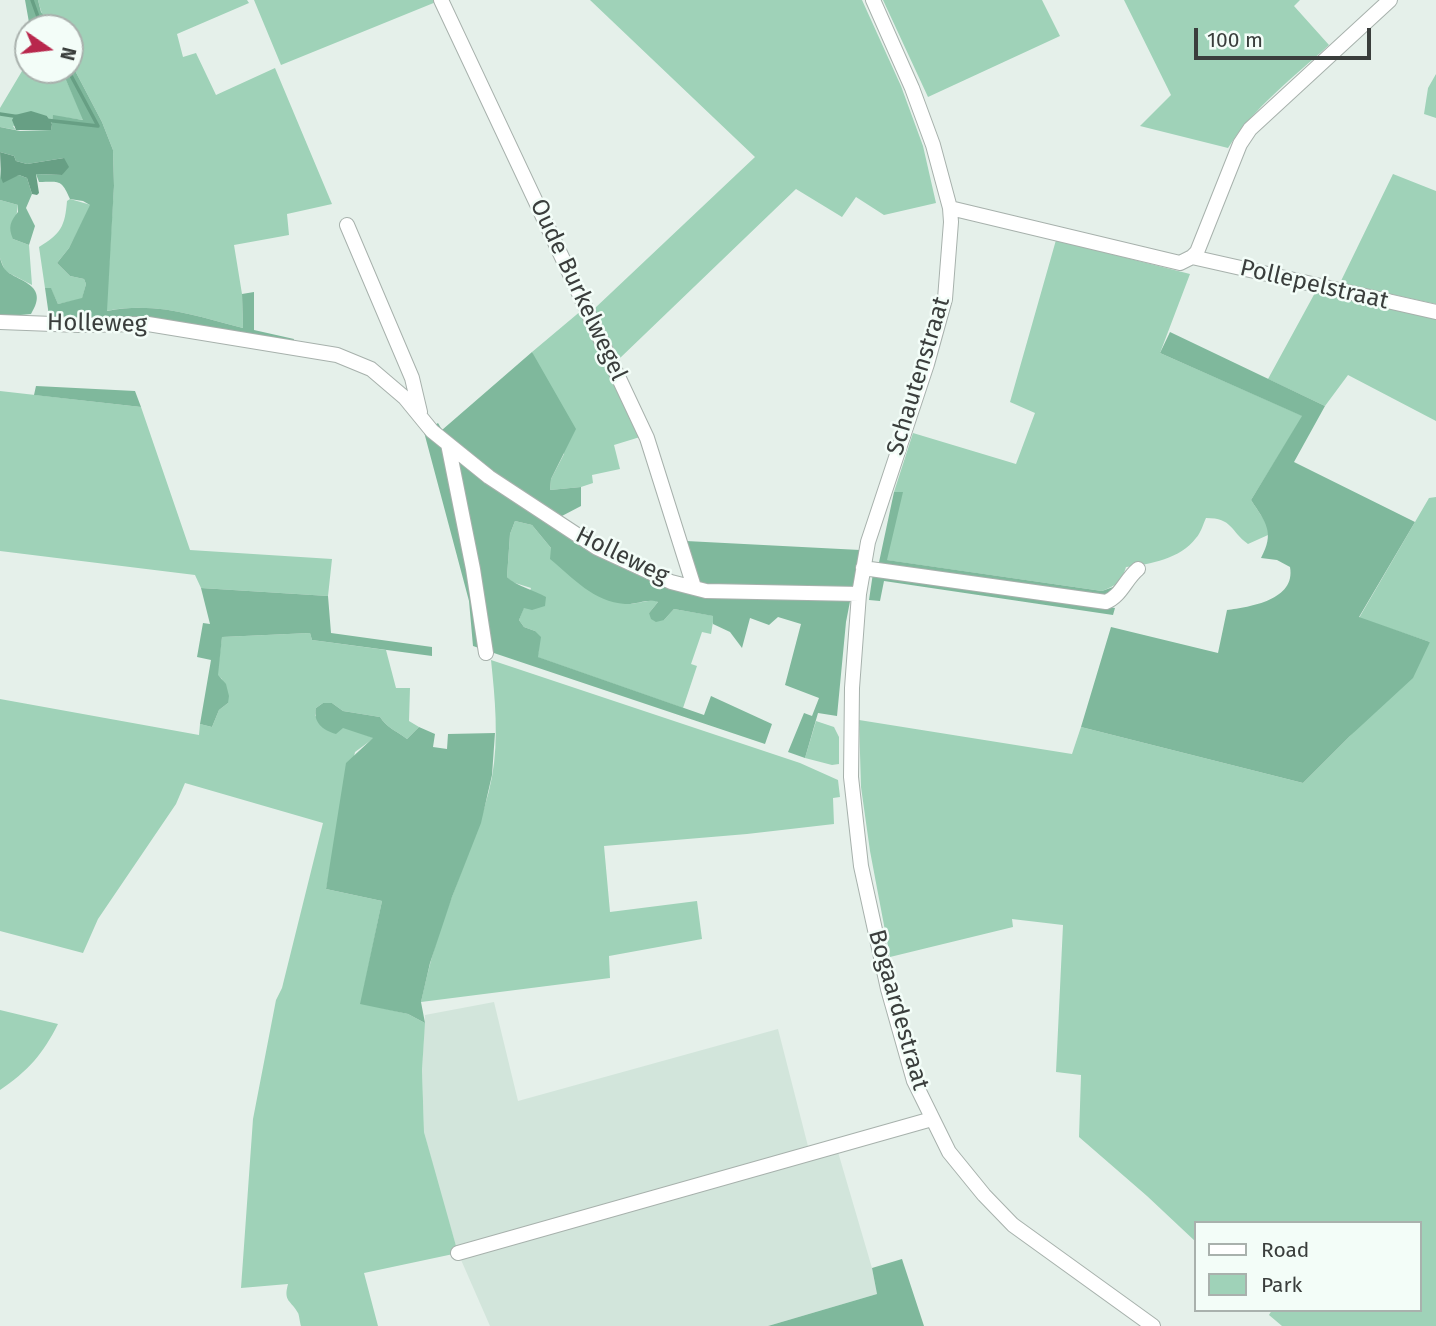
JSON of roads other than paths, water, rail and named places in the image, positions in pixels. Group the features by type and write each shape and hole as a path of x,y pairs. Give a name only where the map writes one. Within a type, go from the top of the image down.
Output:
{"street":[{"name":"Oude Burkelwegel","path":"440,0 646,438 694,587"},
{"name":"Schautenstraat","path":"859,594 868,542 927,364 945,299 951,222 950,208 933,145 912,88 873,0"},
{"path":"1192,257 1197,252 1240,144 1250,129 1390,0"},
{"name":"Pollepelstraat","path":"950,208 1180,264 1192,257 1436,312"},
{"path":"347,225 412,378 422,418"},
{"name":"Holleweg","path":"0,322 148,324 337,355 371,369 405,398 432,431 489,477 597,548 671,582 706,590 859,594"},
{"path":"448,444 473,569 486,653"},
{"path":"863,568 1106,602 1115,599 1129,577 1138,569"},
{"name":"Bogaardestraat","path":"859,594 852,688 851,777 861,866 888,989 914,1081 949,1152 1013,1225 1153,1326"},
{"path":"458,1253 932,1119"}],"waterway":[{"path":"32,0 37,14"},
{"path":"45,120 98,126 76,84"},
{"path":"0,114 20,117"}]}
